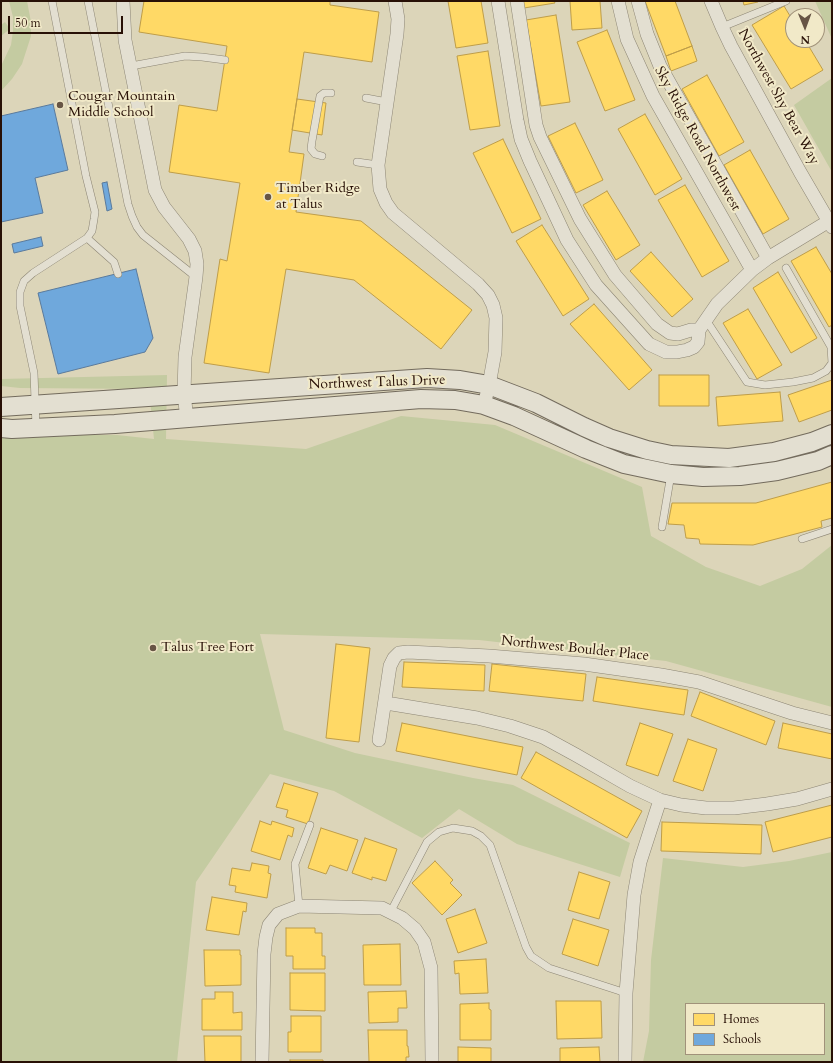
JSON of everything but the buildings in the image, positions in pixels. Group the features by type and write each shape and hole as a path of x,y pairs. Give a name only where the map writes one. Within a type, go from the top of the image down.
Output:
{"street":[{"path":"123,1 125,40 155,190 164,208 189,239 195,251 197,264 186,339 184,394 187,419"},
{"path":"395,1 398,19 397,34 378,165 380,189 386,203 394,213 478,284 490,300 496,318 495,352 484,405"},
{"path":"498,1 521,138 533,168 568,240 596,285 649,344 666,352 677,352 694,347 698,342 703,325 717,304 752,270 768,258 830,224"},
{"path":"516,1 536,125 540,137 580,219 615,275 657,324 670,333 678,334 703,325"},
{"name":"Sky Ridge Road Northwest","path":"618,1 627,39 653,96 752,270"},
{"name":"Sky Ridge Road Northwest","path":"638,1 647,34 660,66 768,258"},
{"name":"Northwest Shy Bear Way","path":"711,1 722,28 830,224"},
{"name":"Northwest Talus Drive","path":"1,407 35,406 184,394 426,378 460,380 489,385 536,403 609,438 647,450 671,455 729,458 774,452 812,442 832,434"},
{"name":"Northwest Talus Drive","path":"1,428 36,428 187,419 421,399 455,400 484,405 514,416 624,464 671,474 703,477 740,476 778,471 818,461 832,455"},
{"name":"Northwest Boulder Place","path":"379,740 386,703 390,666 394,658 399,653 415,652 489,656 584,664 661,675 699,682 792,713 832,723"},
{"path":"386,703 477,718 510,726 543,737 630,786 660,800 681,805 706,808 734,808 767,804 832,789"},
{"path":"625,1062 626,993 634,895 640,862 660,800"},
{"path":"262,1062 264,954 266,937 269,926 278,914 299,906 382,908 391,911 415,929 424,942 431,968 432,1062"}],"lane":[{"path":"36,428 34,373 20,306 20,292 24,281 28,277 87,238 92,231 95,212 86,176 52,1"},
{"path":"88,1 126,196 132,216 143,235 196,277"},
{"path":"722,28 786,1"},
{"path":"130,66 185,56 225,60"},
{"path":"322,156 316,154 311,149 312,141 320,96 324,93 331,93"},
{"path":"366,98 387,102"},
{"path":"357,162 378,165"},
{"path":"87,238 114,262 118,274"},
{"path":"703,325 748,382 765,385 793,382 813,378 826,371 832,363 831,347 786,268"},
{"path":"662,527 671,474"},
{"path":"802,539 832,529"},
{"path":"299,906 295,864 310,825"},
{"path":"391,911 427,842 440,832 453,828 472,831 481,836 490,845 526,947 531,956 537,962 549,968 626,993"}],"green space":[{"path":"9,1 27,1 31,22 31,36 22,64 12,79 1,91 1,66 11,45 13,31 13,17"},
{"path":"815,1 832,1 832,39 825,23 825,8 818,8"},
{"path":"5,22 10,29 1,36 1,25"},
{"path":"832,78 832,172 794,105"},
{"path":"167,375 166,439 306,449 401,416 495,425 642,487 651,536 706,567 760,586 802,569 832,545 832,707 666,661 479,640 260,634 284,730 355,753 513,785 630,843 620,877 517,844 459,809 422,838 334,791 270,774 196,882 177,1062 1,1062 1,435 117,435 154,439 149,389 20,388 1,386 1,379"},
{"path":"832,852 832,1062 643,1062 649,1031 651,960 663,858 743,867 789,861"}],"place":[{"name":"Cougar Mountain Middle School","path":"60,105"},
{"name":"Timber Ridge at Talus","path":"268,197"},
{"name":"Talus Tree Fort","path":"153,648"}]}
